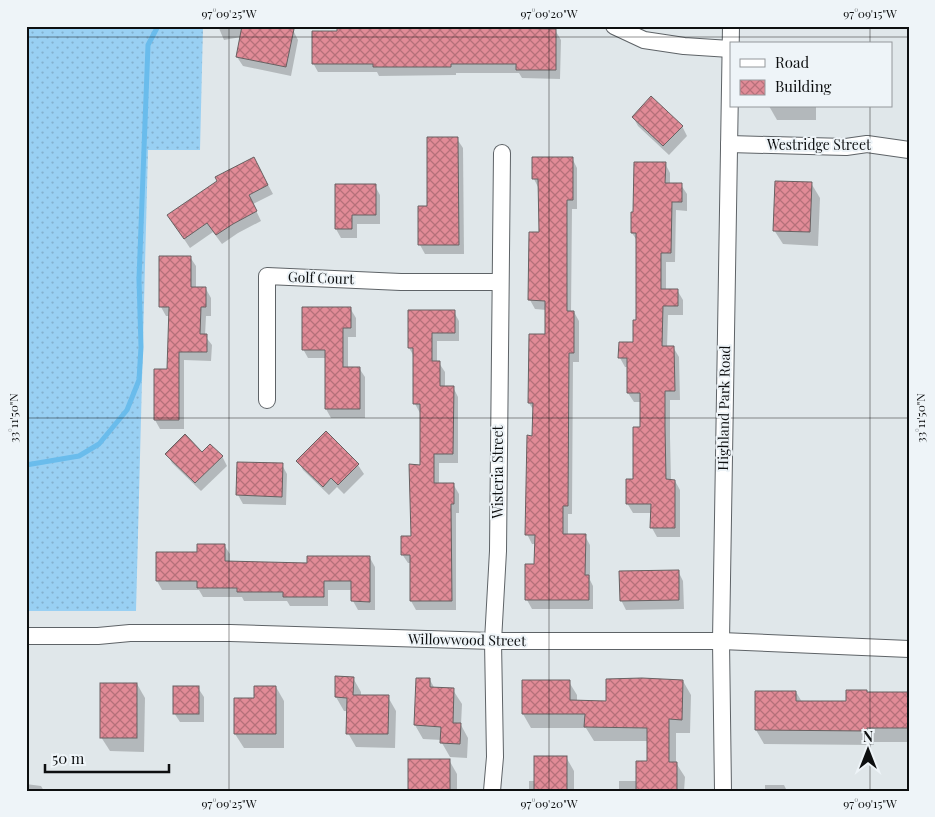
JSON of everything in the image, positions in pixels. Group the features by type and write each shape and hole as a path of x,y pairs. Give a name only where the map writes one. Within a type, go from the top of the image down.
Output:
{"street":[{"path":"614,26 644,40 684,46 730,49"},
{"name":"Highland Park Road","path":"730,42 731,26"},
{"name":"Highland Park Road","path":"723,791 721,641 730,49"},
{"name":"Westridge Street","path":"728,144 846,147 867,144 909,150"},
{"name":"Wisteria Street","path":"492,791 495,757 493,641 498,551 502,152"},
{"name":"Golf Court","path":"266,400 266,276 400,282 500,282"},
{"name":"Willowwood Street","path":"26,636 230,633 493,641 721,641 909,649"}],"shaded area":[{"path":"26,26 203,26 200,150 148,150 136,611 26,611"}],"building":[{"path":"242,26 269,26 294,29 286,67 236,57"},
{"path":"337,26 501,26 501,28 556,29 556,70 516,70 516,64 451,64 451,67 373,67 373,64 312,64 312,31 337,31"},
{"path":"651,96 683,126 663,146 632,117"},
{"path":"427,137 458,137 459,245 418,245 418,206 427,206"},
{"path":"254,157 268,185 249,195 257,211 216,235 207,223 184,239 167,215 217,181 215,177"},
{"path":"532,157 573,157 573,200 567,200 567,311 574,311 574,353 569,353 568,506 563,506 563,534 586,534 585,575 589,575 589,600 525,600 525,564 534,564 535,535 525,535 527,435 532,436 533,403 528,403 529,334 545,334 545,301 528,300 529,232 539,232 538,179 532,179"},
{"path":"634,162 666,162 665,183 682,183 682,202 672,202 671,253 661,253 661,289 678,289 678,306 663,306 662,346 674,346 675,391 665,391 665,427 666,479 675,480 675,528 650,528 651,504 626,504 626,479 633,479 633,427 640,427 640,393 627,393 627,358 618,358 619,342 633,342 633,320 636,320 636,233 631,233"},
{"path":"775,181 812,182 810,232 773,231"},
{"path":"335,184 376,184 376,215 352,215 352,229 335,229"},
{"path":"159,256 191,256 191,287 206,287 206,307 201,307 200,334 207,334 207,352 179,352 179,420 154,420 154,369 167,369 169,307 159,307"},
{"path":"302,307 351,307 351,328 343,328 343,367 360,367 360,409 325,409 325,350 302,350"},
{"path":"408,310 455,310 455,333 432,333 432,361 440,361 440,386 454,386 453,454 434,454 434,483 454,483 454,504 451,504 452,601 410,601 410,555 401,555 401,536 411,536 409,464 420,465 420,404 413,404 413,348 408,348"},
{"path":"326,431 359,464 338,485 331,478 323,487 296,461"},
{"path":"185,434 202,452 210,444 223,456 195,483 165,454"},
{"path":"237,462 283,463 282,497 236,495"},
{"path":"197,544 225,544 225,561 307,563 307,556 370,556 370,602 351,601 351,581 324,581 324,597 283,597 283,592 237,592 237,588 197,588 197,581 156,581 156,552 197,552"},
{"path":"679,570 679,600 620,601 619,571"},
{"path":"335,676 354,677 353,695 389,695 388,734 346,734 347,698 335,697"},
{"path":"416,678 430,678 430,687 454,688 453,723 461,723 460,744 440,743 441,727 414,725"},
{"path":"606,679 683,680 682,720 669,719 669,762 677,762 677,791 636,791 636,761 647,761 647,728 584,727 585,714 522,714 522,680 570,680 570,700 606,701"},
{"path":"100,683 137,683 137,738 100,738"},
{"path":"173,686 199,686 199,714 173,714"},
{"path":"254,686 276,686 276,734 234,734 234,698 254,698"},
{"path":"846,690 909,692 909,728 867,728 867,731 755,730 755,691 796,691 796,701 846,701"},
{"path":"534,756 567,756 567,791 534,791"},
{"path":"408,759 450,759 450,791 408,791"}],"waterway":[{"path":"26,465 79,456 99,444 127,410 139,380 141,347 139,279 148,45 158,26"}]}
